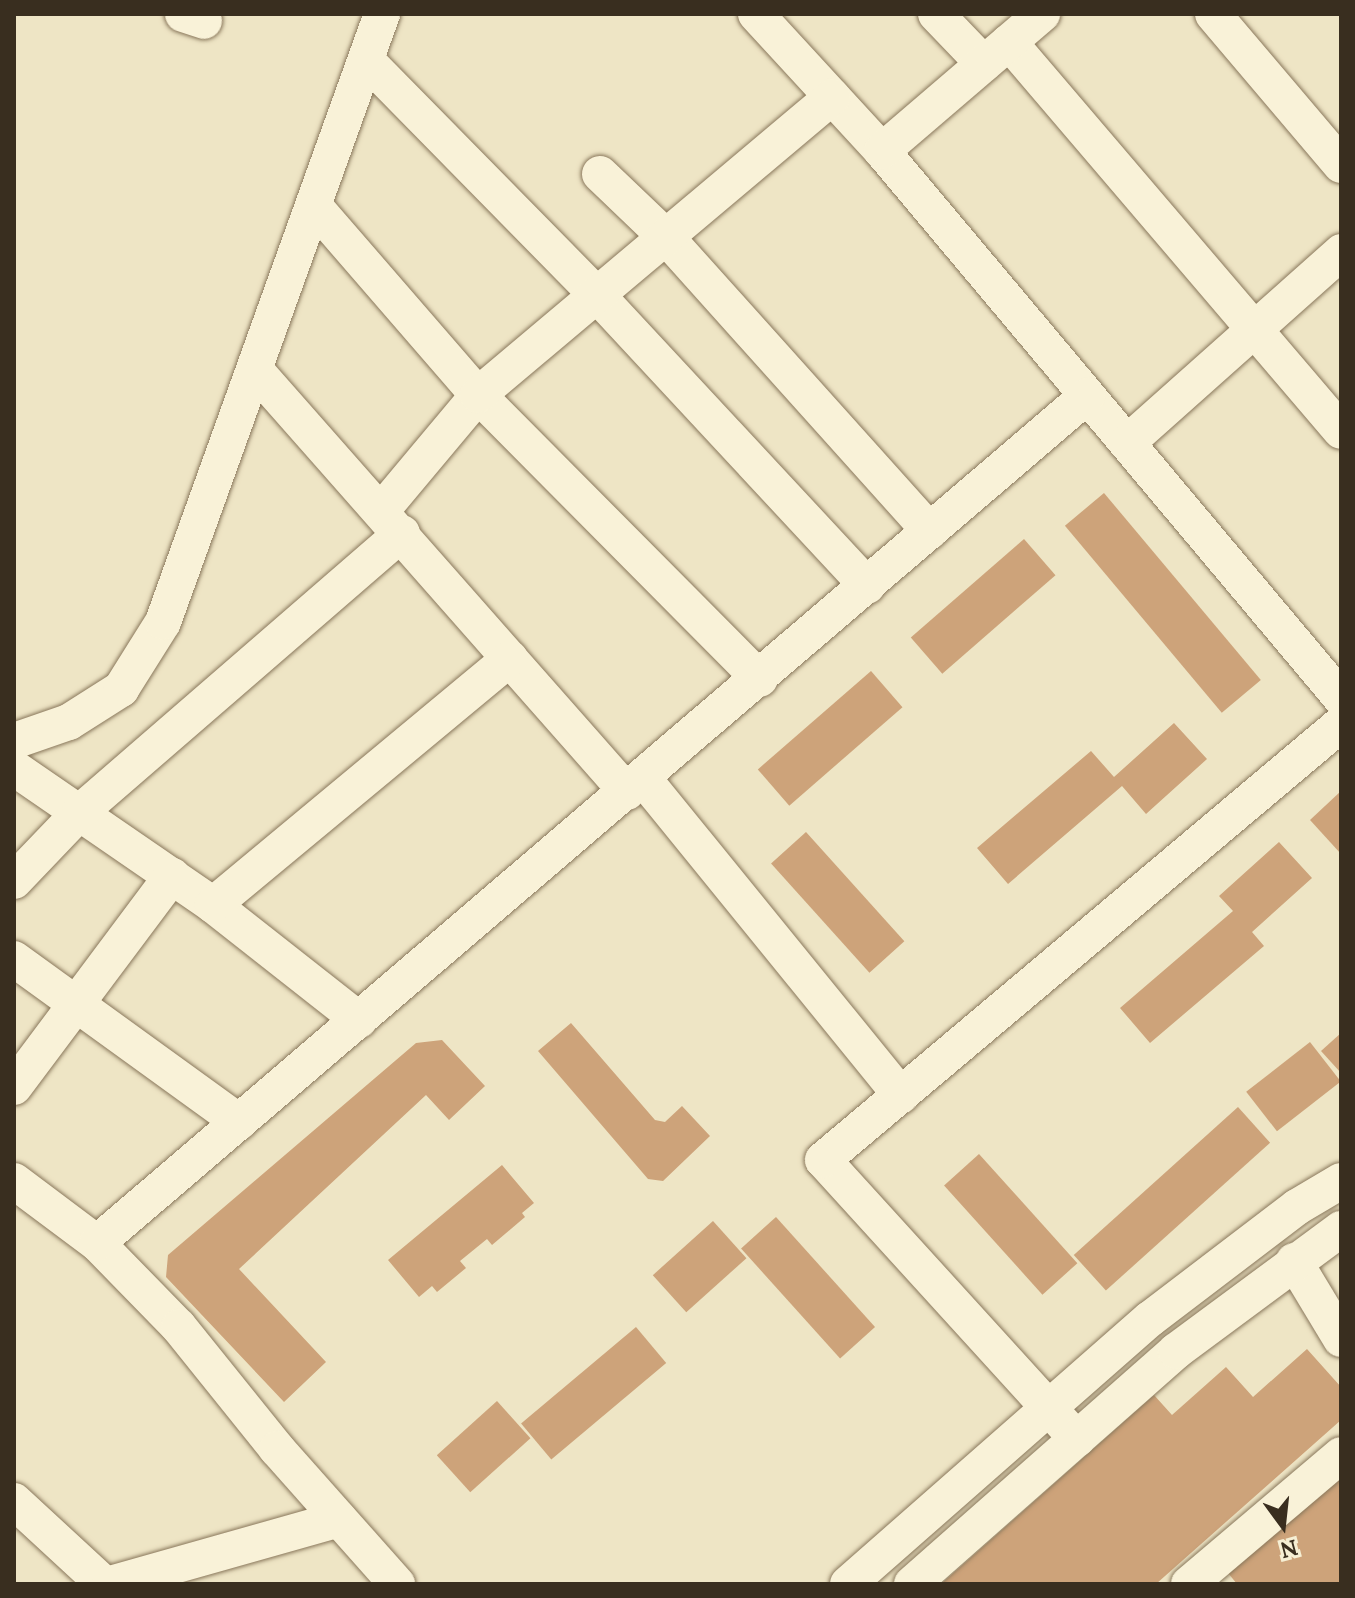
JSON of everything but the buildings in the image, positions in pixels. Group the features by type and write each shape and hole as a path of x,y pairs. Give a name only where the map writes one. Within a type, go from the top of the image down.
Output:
{"street":[{"path":"14,741 69,722 121,689 163,622 256,371 382,14"},
{"path":"756,14 882,151 1341,698"},
{"path":"936,14 996,53 1253,328 1341,431"},
{"path":"882,151 1042,14"},
{"path":"1213,14 1341,165"},
{"path":"366,60 597,295 867,586"},
{"path":"14,881 80,812 392,521 478,395 832,97"},
{"path":"600,174 666,237 930,531"},
{"path":"315,207 478,395 760,679"},
{"path":"1127,443 1341,252"},
{"path":"256,371 392,521 510,658 635,785 901,1095"},
{"path":"97,1243 760,679 1087,396"},
{"path":"213,905 510,658"},
{"path":"1077,1439 1046,1411 823,1160 1341,724"},
{"path":"14,768 213,905 359,1020"},
{"path":"14,1087 74,1002 172,876"},
{"path":"14,959 239,1122"},
{"path":"14,1181 97,1243 179,1327 397,1584"},
{"path":"867,1578 1150,1319 1297,1207 1341,1181"},
{"path":"912,1584 1176,1351 1341,1229"},
{"path":"1294,1261 1341,1339"},
{"path":"1203,1579 1341,1455"},
{"path":"14,1501 107,1584 339,1519"}]}
